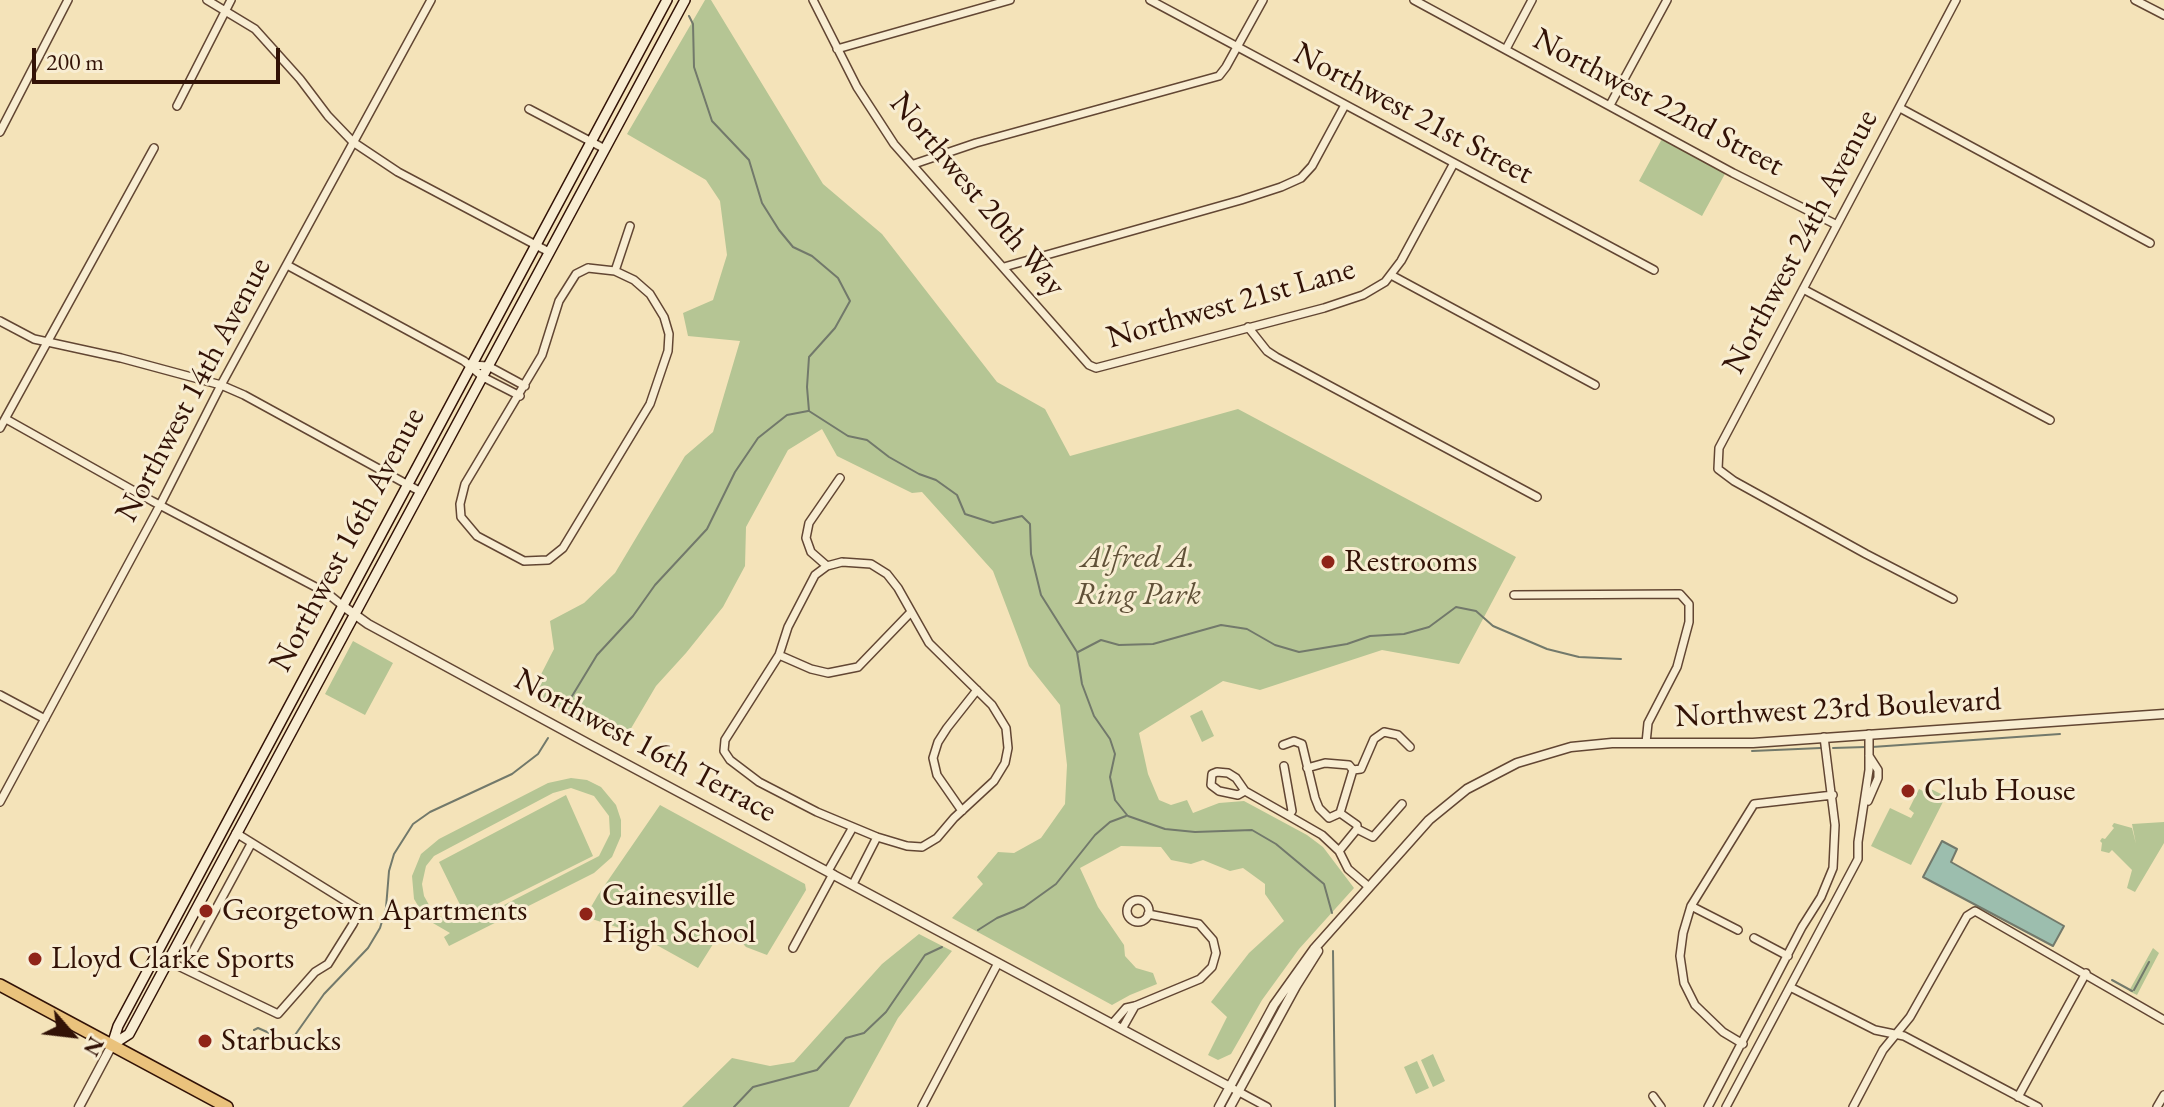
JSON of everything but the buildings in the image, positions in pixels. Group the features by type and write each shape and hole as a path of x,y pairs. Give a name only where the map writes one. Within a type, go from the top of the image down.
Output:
{"main road":[{"name":"Northwest 16th Avenue","path":"112,1045 118,1026 667,0"},
{"name":"Northwest 16th Avenue","path":"112,1045 129,1034 685,0"},
{"path":"657,19 671,27"},
{"path":"269,745 280,753"},
{"path":"226,825 236,833"},
{"path":"0,985 227,1107"}],"street":[{"path":"0,132 68,0"},
{"path":"207,0 263,38 353,142 398,172 549,252"},
{"path":"177,106 231,0"},
{"name":"Northwest 14th Avenue","path":"0,802 221,385 431,0"},
{"name":"Northwest 20th Way","path":"813,0 878,122 894,144 1089,365 1096,368"},
{"path":"837,49 1010,0"},
{"name":"Northwest 21st Street","path":"1150,0 1654,270"},
{"path":"914,164 976,143 1219,76 1263,0"},
{"name":"Northwest 22nd Street","path":"1414,0 1733,173 1837,225"},
{"path":"1506,49 1532,0"},
{"path":"1610,105 1667,0"},
{"name":"Northwest 24th Avenue","path":"1953,599 1718,469 1719,448 1956,0"},
{"path":"2135,0 2164,15"},
{"path":"1004,267 1241,200 1301,178 1312,166 1345,105"},
{"path":"1900,108 2150,243"},
{"path":"529,109 605,149"},
{"path":"0,428 154,148"},
{"name":"Northwest 21st Lane","path":"1096,368 1363,295 1391,275 1454,163"},
{"path":"615,271 630,226"},
{"path":"287,265 471,365 483,377 520,396"},
{"path":"588,268 615,271 634,280 650,294 664,317 669,334 661,377 630,442 563,548 548,560 524,561 477,536 461,517 460,504 465,484 525,386 542,355 559,301 576,274 588,268"},
{"path":"1391,275 1595,385"},
{"path":"1803,289 2050,420"},
{"path":"0,321 34,339 221,385 421,492"},
{"path":"1248,327 1267,351 1276,357 1537,497"},
{"path":"471,365 488,366 525,386"},
{"name":"Northwest 16th Terrace","path":"6,419 327,593 368,624 1267,1107"},
{"path":"827,566 811,552 806,538 809,523 840,478"},
{"path":"842,562 871,564 887,574 911,612 929,643 992,705 1006,728 1008,748 1005,763 994,781 937,838 922,847 877,837 759,782 730,760 724,751 725,740 737,718 779,655 803,596 815,575 827,566 842,562"},
{"path":"1514,595 1680,594 1689,604 1689,622 1677,667 1648,723 1646,743"},
{"path":"779,655 828,673 858,667 911,612"},
{"path":"962,811 937,775 933,758 947,728 977,690"},
{"path":"0,695 45,719"},
{"name":"Northwest 23rd Boulevard","path":"1234,1089 1286,986 1314,949 1429,820 1457,796 1517,763 1571,747 1753,743 2164,714"},
{"path":"1353,770 1361,769 1374,739 1384,732 1398,735 1410,747"},
{"path":"1726,1107 1858,859 1869,734"},
{"path":"1708,1107 1821,897 1833,868 1833,795 1824,737"},
{"path":"1283,745 1294,741 1302,744 1315,798 1322,813 1329,818 1340,813 1353,770"},
{"path":"1307,768 1337,762 1349,765 1353,770"},
{"path":"1284,766 1292,811 1289,816"},
{"path":"1245,791 1238,795 1219,791 1211,785 1212,774 1228,773 1245,791 1311,827 1339,851 1348,869 1369,887"},
{"path":"1743,1044 1711,1022 1695,1005 1684,983 1680,956 1691,906 1754,804 1833,795"},
{"path":"1340,813 1369,838 1402,804"},
{"path":"1311,827 1322,813"},
{"path":"793,948 853,827"},
{"path":"1339,851 1357,829"},
{"path":"168,961 278,1014 300,988 328,964 353,924 360,910 236,833"},
{"path":"853,884 877,837"},
{"path":"184,968 251,844"},
{"path":"1691,906 1738,930"},
{"path":"1853,1107 1883,1050 1910,1017 1967,916 1975,911 2164,1020"},
{"path":"1112,1024 1123,1010 1200,979 1212,967 1216,953 1213,940 1199,924 1148,914"},
{"path":"1754,938 1788,956"},
{"path":"922,1107 998,963"},
{"path":"2018,1097 2086,973"},
{"path":"1790,987 1875,1030 1904,1036 2038,1107"},
{"path":"1122,1029 1135,1006"},
{"name":"Northwest 16th Avenue","path":"79,1107 112,1045"},
{"path":"1219,1107 1234,1089"},
{"path":"1230,1107 1234,1089"},
{"path":"2157,1107 2164,1095"},
{"path":"1653,1096 1661,1107"}],"green space":[{"name":"Alfred A. Ring Park","path":"705,0 711,0 823,184 882,234 997,382 1045,409 1070,456 1238,409 1516,557 1459,664 1382,650 1260,690 1223,681 1139,733 1148,774 1159,800 1171,805 1187,800 1193,813 1219,803 1244,801 1323,847 1354,888 1299,949 1262,1000 1231,1054 1218,1060 1208,1055 1227,1017 1211,1002 1249,953 1284,921 1265,894 1265,884 1243,868 1230,871 1203,860 1191,864 1171,860 1161,847 1121,846 1080,868 1098,907 1124,945 1125,956 1136,968 1153,973 1157,984 1112,1005 952,918 983,884 977,877 998,852 1014,853 1041,838 1065,804 1067,765 1060,705 1029,666 993,571 922,492 912,493 837,456 822,429 788,450 746,527 745,566 723,607 656,686 623,742 531,694 554,649 550,621 584,603 615,573 685,456 713,432 740,341 688,336 683,313 713,300 727,255 720,201 706,180 627,134"},
{"path":"1663,137 1726,172 1702,216 1639,181"},
{"path":"353,641 393,663 365,715 325,694"},
{"path":"1202,710 1214,736 1202,742 1190,716"},
{"path":"571,778 587,780 601,787 616,805 621,820 621,836 612,857 594,873 449,946 444,937 450,933 426,919 414,899 412,876 421,854 439,839 548,783","holes":["571,788 594,796 609,816 610,834 599,856 473,921 449,921 433,912 424,896 422,884 426,866 434,856 553,793"]},
{"path":"1929,788 1947,794 1911,865 1871,846 1890,808 1911,818 1914,813 1909,809 1919,789 1927,793"},
{"path":"566,795 593,856 467,919 439,862"},
{"path":"660,805 805,884 806,890 767,955 746,947 725,925 698,968 635,933 592,919 591,907 598,895"},
{"path":"2164,822 2164,843 2135,892 2127,888 2132,870 2112,850 2109,853 2101,851 2100,841 2114,828 2114,823 2132,828 2136,844 2132,824"},
{"path":"919,934 952,951 898,1018 849,1107 682,1107 732,1058 770,1066 794,1062 882,964"},
{"path":"2153,948 2159,953 2137,995 2129,991"},
{"path":"1433,1054 1445,1081 1433,1087 1421,1060"},
{"path":"1417,1061 1429,1088 1416,1094 1404,1067"}],"shaded area":[{"path":"1942,841 1957,849 1951,862 2064,926 2053,946 1923,877"}],"waterway":[{"path":"689,16 693,24 694,67 712,121 749,160 762,203 779,230 793,247 812,256 838,278 850,301 835,328 809,357 809,411 848,436 867,440 889,457 936,480 957,495 965,514 993,523 1022,516 1030,524 1031,554 1041,595 1077,652 1082,684 1094,716 1110,739 1115,754 1110,777 1115,800 1127,815"},
{"path":"566,706 597,655 707,529 735,472 758,438 787,415 808,411"},
{"path":"1078,652 1101,640 1119,645 1153,644 1221,625 1247,629 1275,645 1299,652 1429,627 1456,607 1476,611 1493,626 1547,649 1579,657 1621,659"},
{"path":"1872,747 2060,734"},
{"path":"254,1030 258,1028 283,1039 295,1035 324,994 368,948 380,928 386,908 389,871 394,854 413,824 430,812 512,774 538,754 548,738"},
{"path":"1833,748 1866,747"},
{"path":"1752,751 1821,748"},
{"path":"978,930 1024,907 1056,884 1095,835 1110,822 1126,816"},
{"path":"1128,816 1165,829 1195,832 1252,830 1276,844 1324,884 1332,913"},
{"path":"734,1107 753,1087 817,1070 846,1038 864,1033 886,1012 925,955 942,947"},
{"path":"1333,951 1335,1107"},
{"path":"2134,990 2149,962"},
{"path":"2112,980 2132,991"}],"place":[{"name":"Restrooms","path":"1328,562"},
{"name":"Club House","path":"1908,791"},
{"name":"Georgetown Apartments","path":"206,911"},
{"name":"Gainesville High School","path":"586,914"},
{"name":"Lloyd Clarke Sports","path":"35,959"},
{"name":"Starbucks","path":"205,1041"}]}
